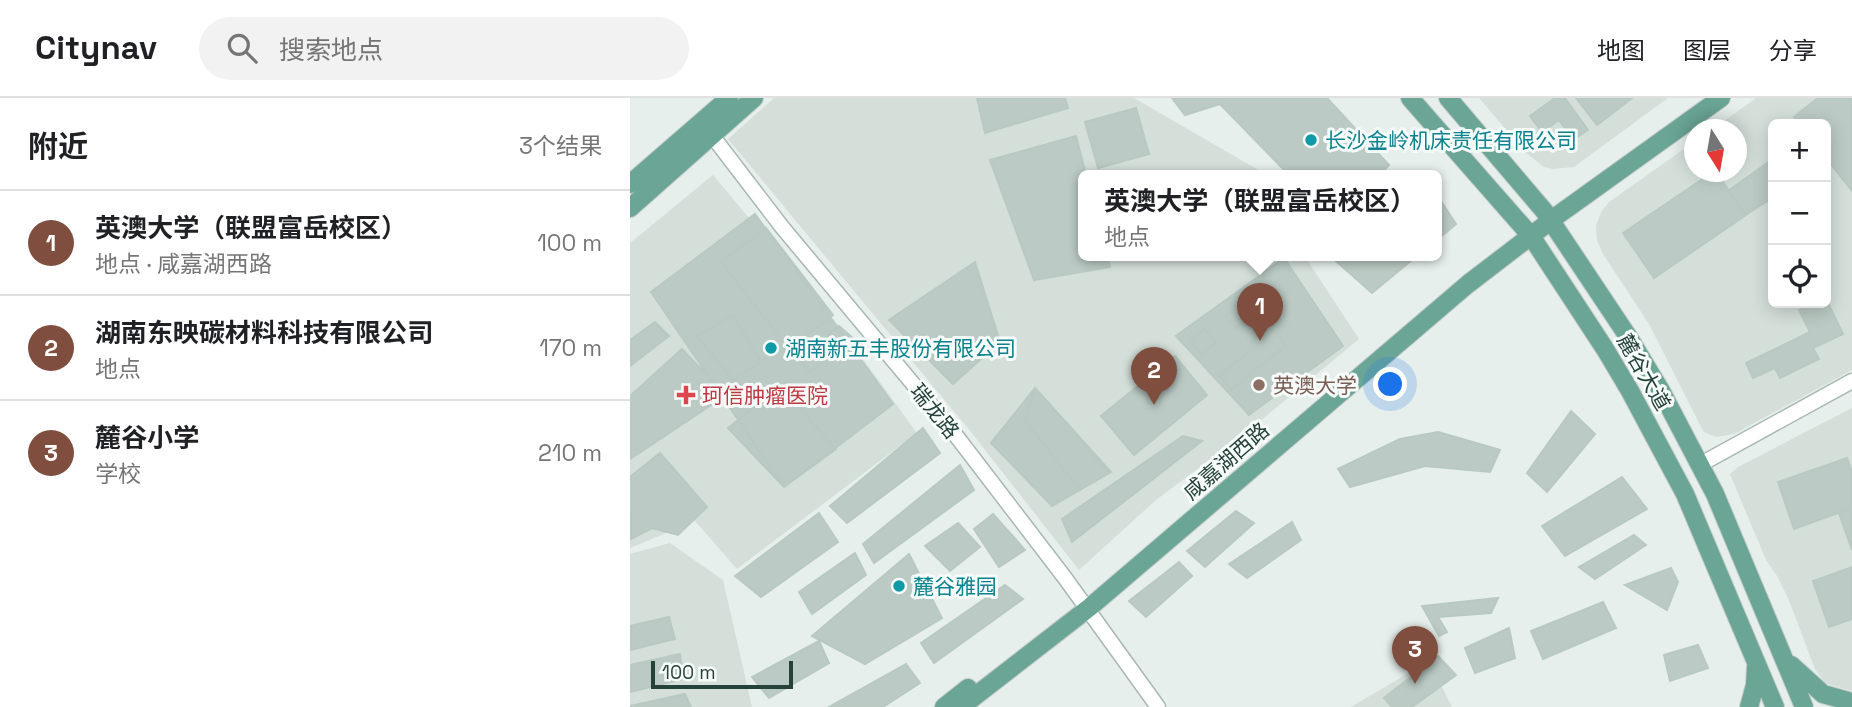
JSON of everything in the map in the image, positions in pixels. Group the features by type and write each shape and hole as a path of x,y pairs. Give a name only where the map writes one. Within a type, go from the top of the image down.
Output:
{"main road":[{"path":"630,208 705,132 729,98"},
{"path":"630,184 754,98"},
{"name":"麓谷大道","path":"1410,98 1527,232 1570,293 1624,380 1685,494 1776,707"},
{"name":"麓谷大道","path":"1448,98 1548,216 1629,338 1701,464 1740,549 1804,707"},
{"name":"咸嘉湖西路","path":"961,707 1527,232 1701,98"},
{"name":"咸嘉湖西路","path":"1548,216 1721,98"},
{"name":"咸嘉湖西路","path":"944,707 1082,607"},
{"path":"1783,655 1823,694 1852,702"},
{"path":"1749,707 1757,664"}],"street":[{"name":"瑞龙路","path":"705,132 954,433 1158,707"},
{"path":"1701,464 1852,381"},
{"name":"瑞龙路","path":"1082,607 1150,707"}],"shaded area":[{"path":"774,98 1134,98 1258,170 1078,170 1078,261 1308,261 1359,339 1248,431 1156,500 1079,570 971,432 728,139"},
{"path":"1479,98 1668,98 1574,167 1553,169 1544,167 1525,152"},
{"path":"1756,98 1852,98 1852,370 1734,434 1716,437 1704,432 1649,324 1603,254 1597,240 1596,226 1601,212 1609,202 1684,149 1684,182 1747,182 1747,119 1727,119"},
{"path":"713,175 839,326 917,433 737,569 695,521 630,548 630,243"},
{"path":"1852,408 1851,691 1825,683 1815,669 1788,598 1766,560 1730,474 1738,467"},
{"path":"670,543 723,580 752,707 630,707 630,554"},
{"path":"1429,661 1452,707 1351,707"}],"building":[{"path":"977,98 1065,98 1068,108 985,133"},
{"name":"长沙金岭机床责任有限公司","path":"1172,98 1327,98 1389,165 1384,170 1284,170 1220,104 1185,115"},
{"path":"1555,98 1565,98 1588,130 1573,140 1559,120 1542,132 1530,116"},
{"path":"1576,98 1632,98 1597,125"},
{"path":"1818,98 1852,98 1852,191 1831,164 1831,119 1794,117"},
{"path":"1136,108 1149,154 1098,168 1085,122"},
{"path":"1076,136 1085,170 1078,170 1078,261 1108,261 1110,267 1034,280 990,160"},
{"path":"1768,163 1768,200 1746,215 1728,191 1741,182 1747,182 1747,177"},
{"path":"1698,182 1723,182 1746,215 1654,278 1623,233"},
{"path":"1442,203 1456,224 1442,236"},
{"name":"湖南新五丰股份有限公司","path":"755,214 893,404 784,487 651,292"},
{"path":"766,228 833,315 789,349 721,262"},
{"name":"英澳大学","path":"1280,261 1286,261 1343,346 1249,415 1176,336"},
{"path":"1336,261 1411,261 1372,293"},
{"path":"975,262 1000,342 953,384 889,320"},
{"path":"1238,305 1249,317 1236,328 1225,317"},
{"path":"1830,308 1843,334 1813,348 1819,359 1780,378 1775,368 1753,378 1746,363 1810,332 1799,310"},
{"path":"733,315 761,362 733,380 697,336"},
{"path":"655,322 669,336 630,366 630,340"},
{"path":"839,326 855,340 809,372 797,358"},
{"path":"1204,329 1216,342 1202,355 1190,342"},
{"path":"1274,331 1286,345 1231,390 1219,376"},
{"name":"珂信肿瘤医院","path":"682,349 726,395 630,459 630,396"},
{"path":"1175,356 1207,395 1134,455 1101,416"},
{"path":"780,386 836,449 784,487 728,428"},
{"path":"1035,388 1109,473 1080,490 1025,420"},
{"path":"1035,388 1111,472 1052,506 991,443"},
{"path":"1571,411 1595,434 1547,492 1527,473"},
{"path":"923,428 940,453 847,523 830,506"},
{"path":"1438,432 1500,450 1490,472 1425,466 1350,487 1338,469 1400,439"},
{"path":"1183,436 1202,441 1072,542 1062,519"},
{"path":"660,453 707,507 678,535 652,528 631,539 630,477"},
{"path":"1847,458 1852,472 1852,508 1794,529 1778,482"},
{"path":"960,465 974,490 874,563 863,544"},
{"path":"1622,477 1647,509 1565,556 1542,526"},
{"path":"1852,508 1852,550 1839,513"},
{"path":"1236,511 1254,523 1205,567 1187,551"},
{"path":"819,513 838,542 761,597 735,576"},
{"path":"993,514 1025,550 999,567 974,529"},
{"path":"1292,522 1301,540 1247,578 1229,564"},
{"path":"958,523 980,547 950,571 925,546"},
{"path":"1634,535 1646,545 1595,579 1579,567"},
{"path":"855,553 866,575 812,614 799,592"},
{"name":"麓谷雅园","path":"909,554 942,618 865,664 812,636"},
{"path":"1179,562 1192,576 1146,617 1129,601"},
{"path":"1852,567 1852,619 1829,627 1813,581"},
{"path":"1671,568 1678,582 1667,610 1625,585"},
{"path":"1005,585 1023,599 934,663 921,643"},
{"path":"1498,598 1491,613 1438,617 1447,632 1439,636 1422,606"},
{"path":"1603,602 1616,628 1543,659 1531,631"},
{"path":"669,617 675,639 630,650 630,626"},
{"path":"1509,628 1515,658 1475,673 1465,648"},
{"path":"819,641 829,663 769,698 752,677"},
{"path":"1698,645 1708,668 1670,681 1664,655"},
{"path":"680,654 683,679 630,692 630,665"},
{"path":"1438,656 1456,675 1412,707 1392,707 1384,698"},
{"path":"906,664 920,683 883,707 829,707"},
{"path":"685,694 691,707 630,707 630,706"}],"place":[{"name":"长沙金岭机床责任有限公司","path":"1311,140"},
{"name":"英澳大学（联盟富岳校区）","path":"1260,341"},
{"name":"湖南新五丰股份有限公司","path":"771,348"},
{"name":"英澳大学","path":"1259,385"},
{"name":"珂信肿瘤医院","path":"686,395"},
{"name":"湖南东映碳材料科技有限公司","path":"1154,405"},
{"name":"麓谷雅园","path":"899,586"},
{"name":"麓谷小学","path":"1415,684"}]}
